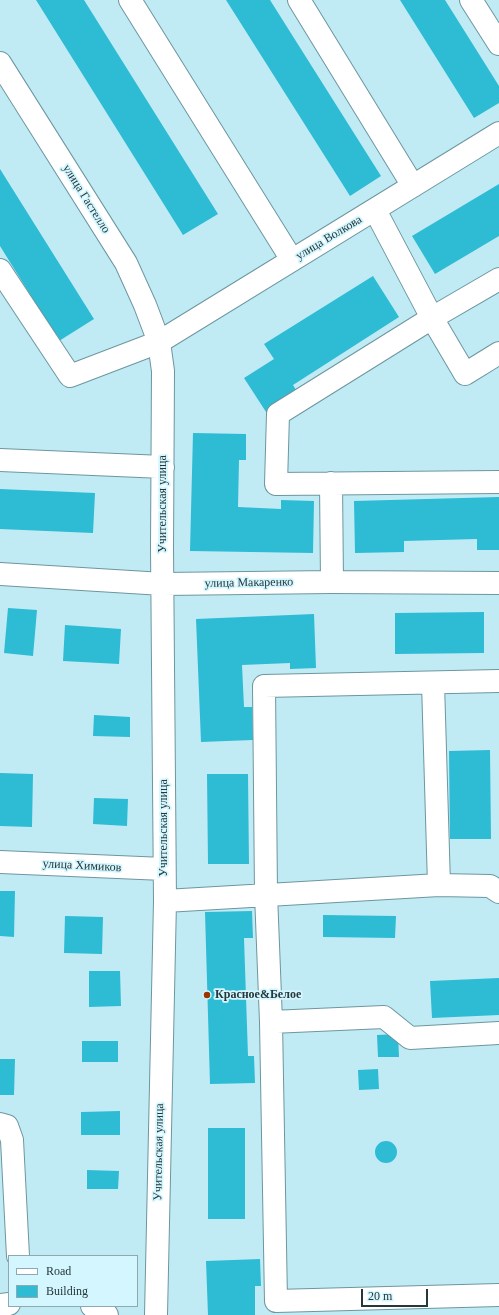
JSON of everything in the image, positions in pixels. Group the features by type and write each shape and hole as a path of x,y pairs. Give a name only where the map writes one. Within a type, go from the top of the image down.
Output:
{"street":[{"path":"130,0 292,260"},
{"path":"299,0 413,186"},
{"path":"471,0 499,44"},
{"name":"улица Гастелло","path":"0,63 126,263 145,305 159,342"},
{"name":"улица Волкова","path":"0,270 70,376 159,342 499,133"},
{"path":"375,210 432,318 465,374 499,353"},
{"path":"499,279 432,318 278,414 276,484 499,482"},
{"name":"Учительская улица","path":"156,1315 165,902 163,371 159,342"},
{"path":"0,460 163,467"},
{"path":"331,483 332,582"},
{"name":"улица Макаренко","path":"0,574 163,584 332,582 499,583"},
{"path":"433,682 439,885"},
{"path":"499,682 264,686 266,894 276,1301 348,1307 499,1295"},
{"name":"улица Химиков","path":"0,862 164,869"},
{"path":"165,902 266,894 439,885 490,886 499,892"},
{"path":"270,1022 384,1017 410,1038 499,1034"},
{"path":"0,1124 7,1126 12,1140 12,1255"},
{"path":"95,1307 102,1309 107,1315"}],"building":[{"path":"36,0 84,0 218,214 183,235"},
{"path":"226,0 270,0 381,176 350,196"},
{"path":"400,0 445,0 499,86 499,103 474,118"},
{"path":"0,169 94,319 59,341 0,246"},
{"path":"499,184 499,236 435,274 412,236"},
{"path":"373,276 399,317 293,385 299,395 268,415 244,378 274,359 264,344"},
{"path":"193,433 246,434 246,460 239,460 238,507 281,509 281,500 314,501 313,553 190,551"},
{"path":"0,489 95,493 93,533 0,529"},
{"path":"499,497 499,550 477,550 477,539 404,541 404,552 355,553 354,501"},
{"path":"8,608 37,610 33,656 4,653"},
{"path":"484,612 484,653 395,654 395,613"},
{"path":"314,614 316,668 290,669 290,663 242,665 244,707 252,707 253,740 201,742 196,619"},
{"path":"65,625 121,629 119,664 63,661"},
{"path":"94,715 130,717 130,737 93,736"},
{"path":"490,750 491,839 450,839 449,751"},
{"path":"0,773 33,774 32,827 0,826"},
{"path":"207,774 248,774 249,864 208,864"},
{"path":"94,798 128,799 127,826 93,824"},
{"path":"0,891 15,891 14,937 0,936"},
{"path":"252,911 253,938 244,938 248,1056 254,1056 255,1083 210,1084 205,912"},
{"path":"323,915 396,916 395,938 323,937"},
{"path":"65,916 103,917 102,954 64,953"},
{"path":"89,971 120,971 121,1006 89,1007"},
{"path":"499,978 499,1015 432,1018 430,981"},
{"path":"398,1034 399,1057 378,1057 377,1035"},
{"path":"82,1041 118,1041 118,1062 82,1062"},
{"path":"0,1059 15,1059 14,1095 0,1095"},
{"path":"378,1069 379,1089 359,1090 358,1070"},
{"path":"120,1111 120,1135 81,1135 81,1112"},
{"path":"208,1128 245,1128 245,1219 208,1219"},
{"path":"386,1141 394,1144 397,1152 394,1160 386,1163 378,1160 375,1152 378,1144"},
{"path":"87,1170 119,1171 118,1189 87,1189"},
{"path":"260,1259 261,1286 255,1286 255,1315 208,1315 206,1261"}],"place":[{"name":"Красное&Белое","path":"207,995"}]}
